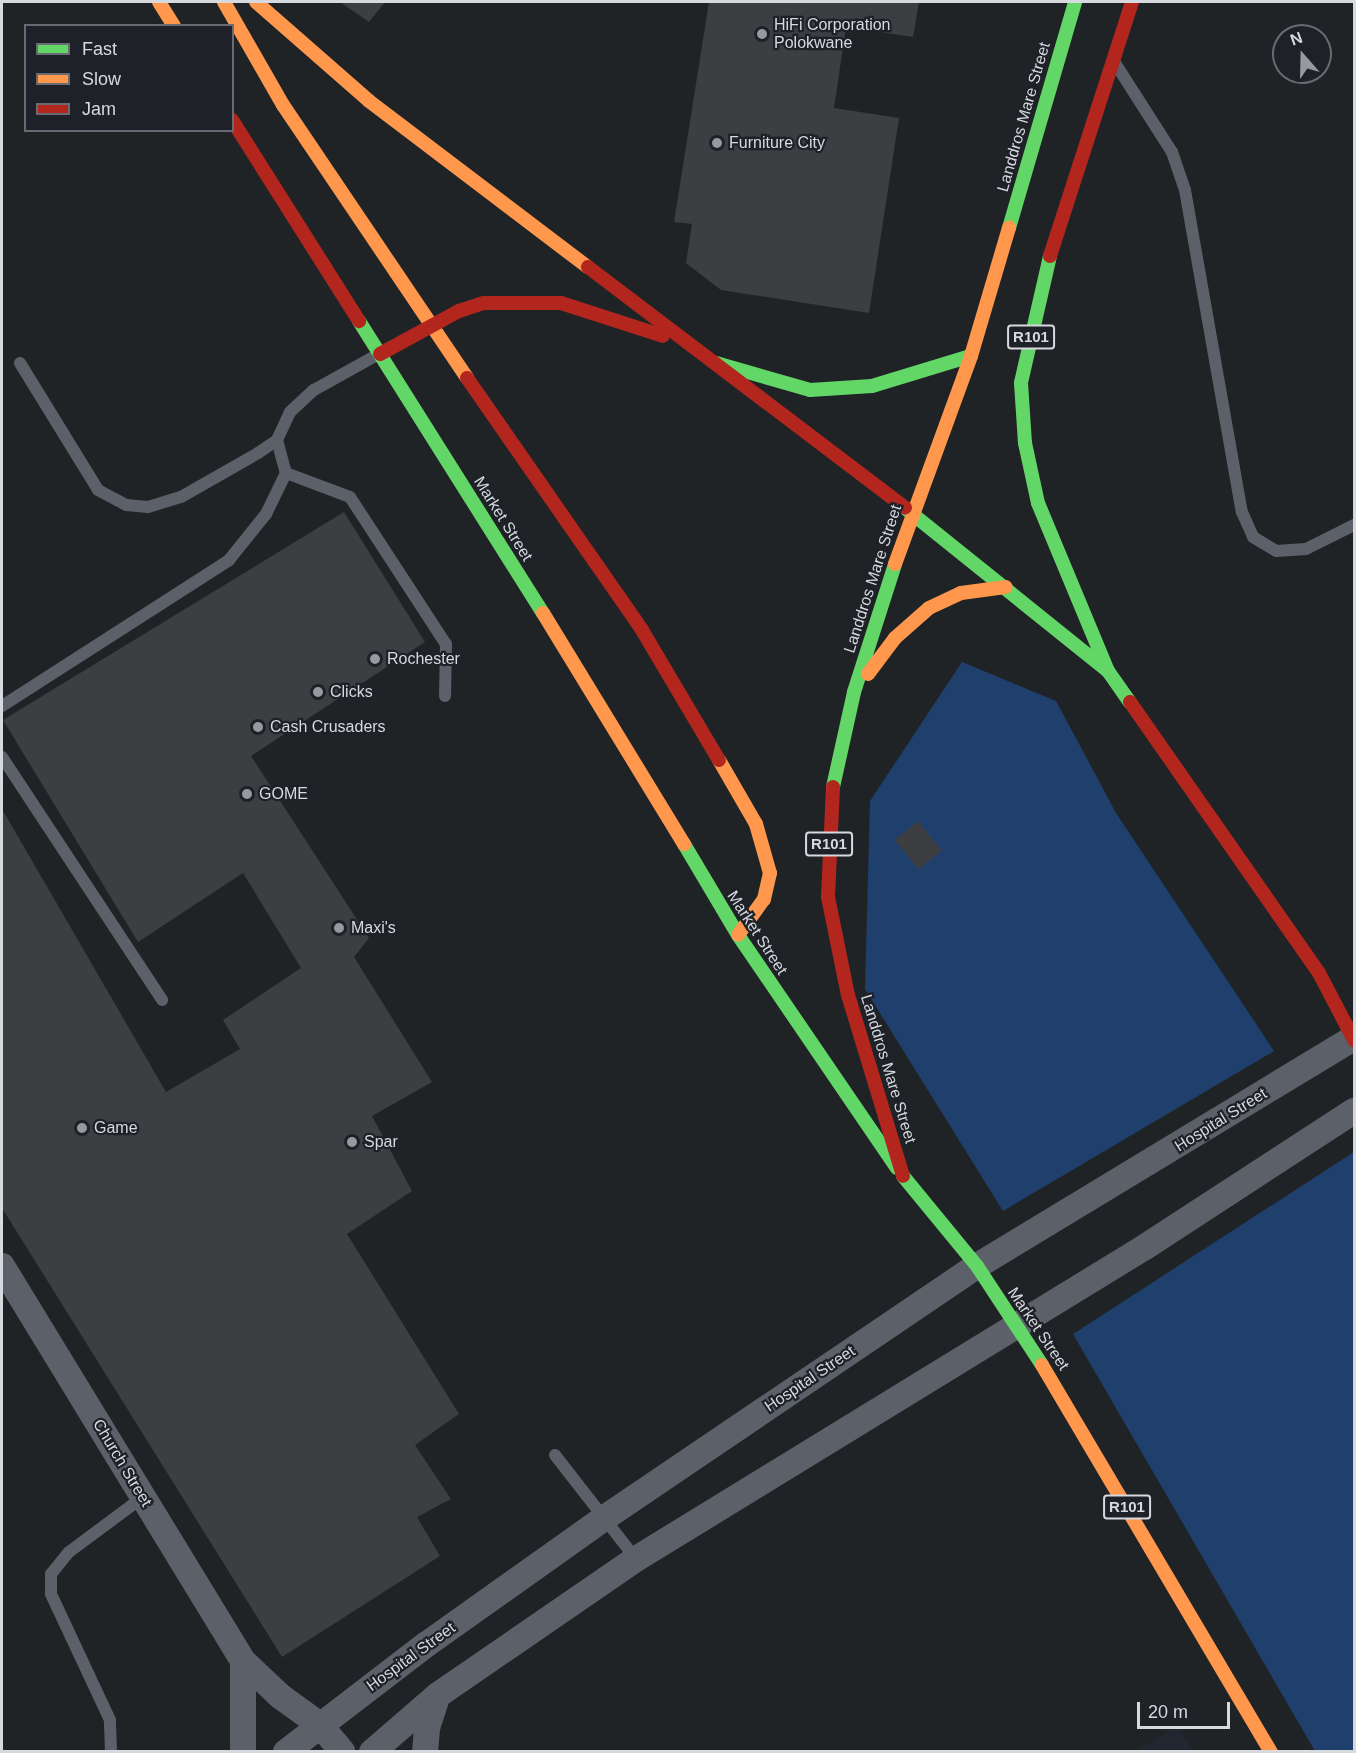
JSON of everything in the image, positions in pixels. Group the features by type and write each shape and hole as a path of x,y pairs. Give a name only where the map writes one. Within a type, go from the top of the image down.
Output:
{"main road":[{"path":"159,2 173,24"},
{"path":"224,2 283,105 431,325 642,630 756,824 770,873 764,898 738,935"},
{"path":"256,2 369,101 911,512 1108,671"},
{"name":"Landdros Mare Street","path":"903,1177 848,995 828,897 830,801 855,692 911,512 971,356 1075,2"},
{"name":"R101","path":"1132,2 1051,250 1021,383 1025,443 1038,503 1108,671 1319,973 1354,1039"},
{"name":"Market Street","path":"234,123 582,675 738,935 903,1177 977,1266 1053,1382 1271,1752"},
{"path":"380,354 431,325 484,303 561,303 691,345"},
{"path":"716,363 810,390 872,386 971,356"},
{"path":"855,692 895,638 929,608 962,593 1006,587"}],"street":[{"name":"Hospital Street","path":"286,1752 606,1517 977,1266 1354,1039"},
{"path":"372,1752 438,1695 636,1559 1016,1326 1354,1111"},
{"name":"Church Street","path":"2,1266 243,1660 320,1725 343,1752"},
{"path":"243,1660 243,1752"},
{"path":"425,1752 427,1728 438,1695"}],"lane":[{"path":"1113,60 1172,152 1185,190 1242,512 1253,537 1276,551 1306,549 1354,525"},
{"path":"20,363 98,490 126,505 148,507 181,497 277,440 290,412 314,390 380,354"},
{"path":"2,706 229,560 266,514 286,473 277,440"},
{"path":"286,473 350,497 446,644 445,696"},
{"path":"2,757 162,1000"},
{"path":"555,1455 606,1517 636,1559"},
{"path":"111,1752 110,1720 51,1594 51,1574 69,1552 143,1497"}],"shaded area":[{"path":"962,662 1056,701 1116,813 1274,1051 1003,1211 865,989 870,801"},
{"path":"1354,1152 1354,1751 1315,1751 1073,1334"},
{"path":"1177,1726 1193,1751 1136,1751"}],"building":[{"path":"340,2 385,2 369,22"},
{"path":"709,2 919,2 913,37 846,27 834,108 899,118 869,313 721,290 686,263 692,224 674,222"},
{"path":"344,512 425,642 251,756 369,938 354,957 432,1082 372,1116 412,1191 347,1234 459,1414 415,1445 451,1499 417,1517 440,1556 282,1657 2,1208 2,809 166,1092 240,1049 223,1020 301,968 243,873 138,942 3,720"},
{"path":"918,821 942,851 919,869 895,840"}],"traffic: fast":[{"path":"1009,228 1075,2"},
{"path":"1050,256 1021,383 1025,443 1038,503 1108,671 1130,702"},
{"path":"359,321 543,613"},
{"path":"716,363 810,390 872,386 971,356"},
{"path":"905,508 1108,671"},
{"path":"833,787 854,692 895,564"},
{"path":"684,844 738,935 897,1168"},
{"path":"903,1176 977,1266 1042,1365"}],"traffic: slow":[{"path":"159,2 173,24"},
{"path":"224,2 283,105 467,378"},
{"path":"256,2 369,101 588,267"},
{"path":"895,564 971,356 1009,228"},
{"path":"868,674 895,638 929,608 961,593 1006,587"},
{"path":"543,613 684,844"},
{"path":"719,760 756,824 770,873 764,899 738,935"},
{"path":"1042,1365 1271,1752"}],"traffic: jam":[{"path":"1050,256 1132,2"},
{"path":"234,123 359,321"},
{"path":"588,267 905,508"},
{"path":"380,354 459,311 484,303 561,303 663,336"},
{"path":"467,378 642,630 719,760"},
{"path":"1130,702 1319,973 1354,1040"},
{"path":"833,787 828,897 848,995 903,1176"}],"place":[{"name":"HiFi Corporation Polokwane","path":"762,34"},
{"name":"Furniture City","path":"717,143"},
{"name":"Rochester","path":"375,659"},
{"name":"Clicks","path":"318,692"},
{"name":"Cash Crusaders","path":"258,727"},
{"name":"GOME","path":"247,794"},
{"name":"Maxi's","path":"339,928"},
{"name":"Game","path":"82,1128"},
{"name":"Spar","path":"352,1142"}]}
